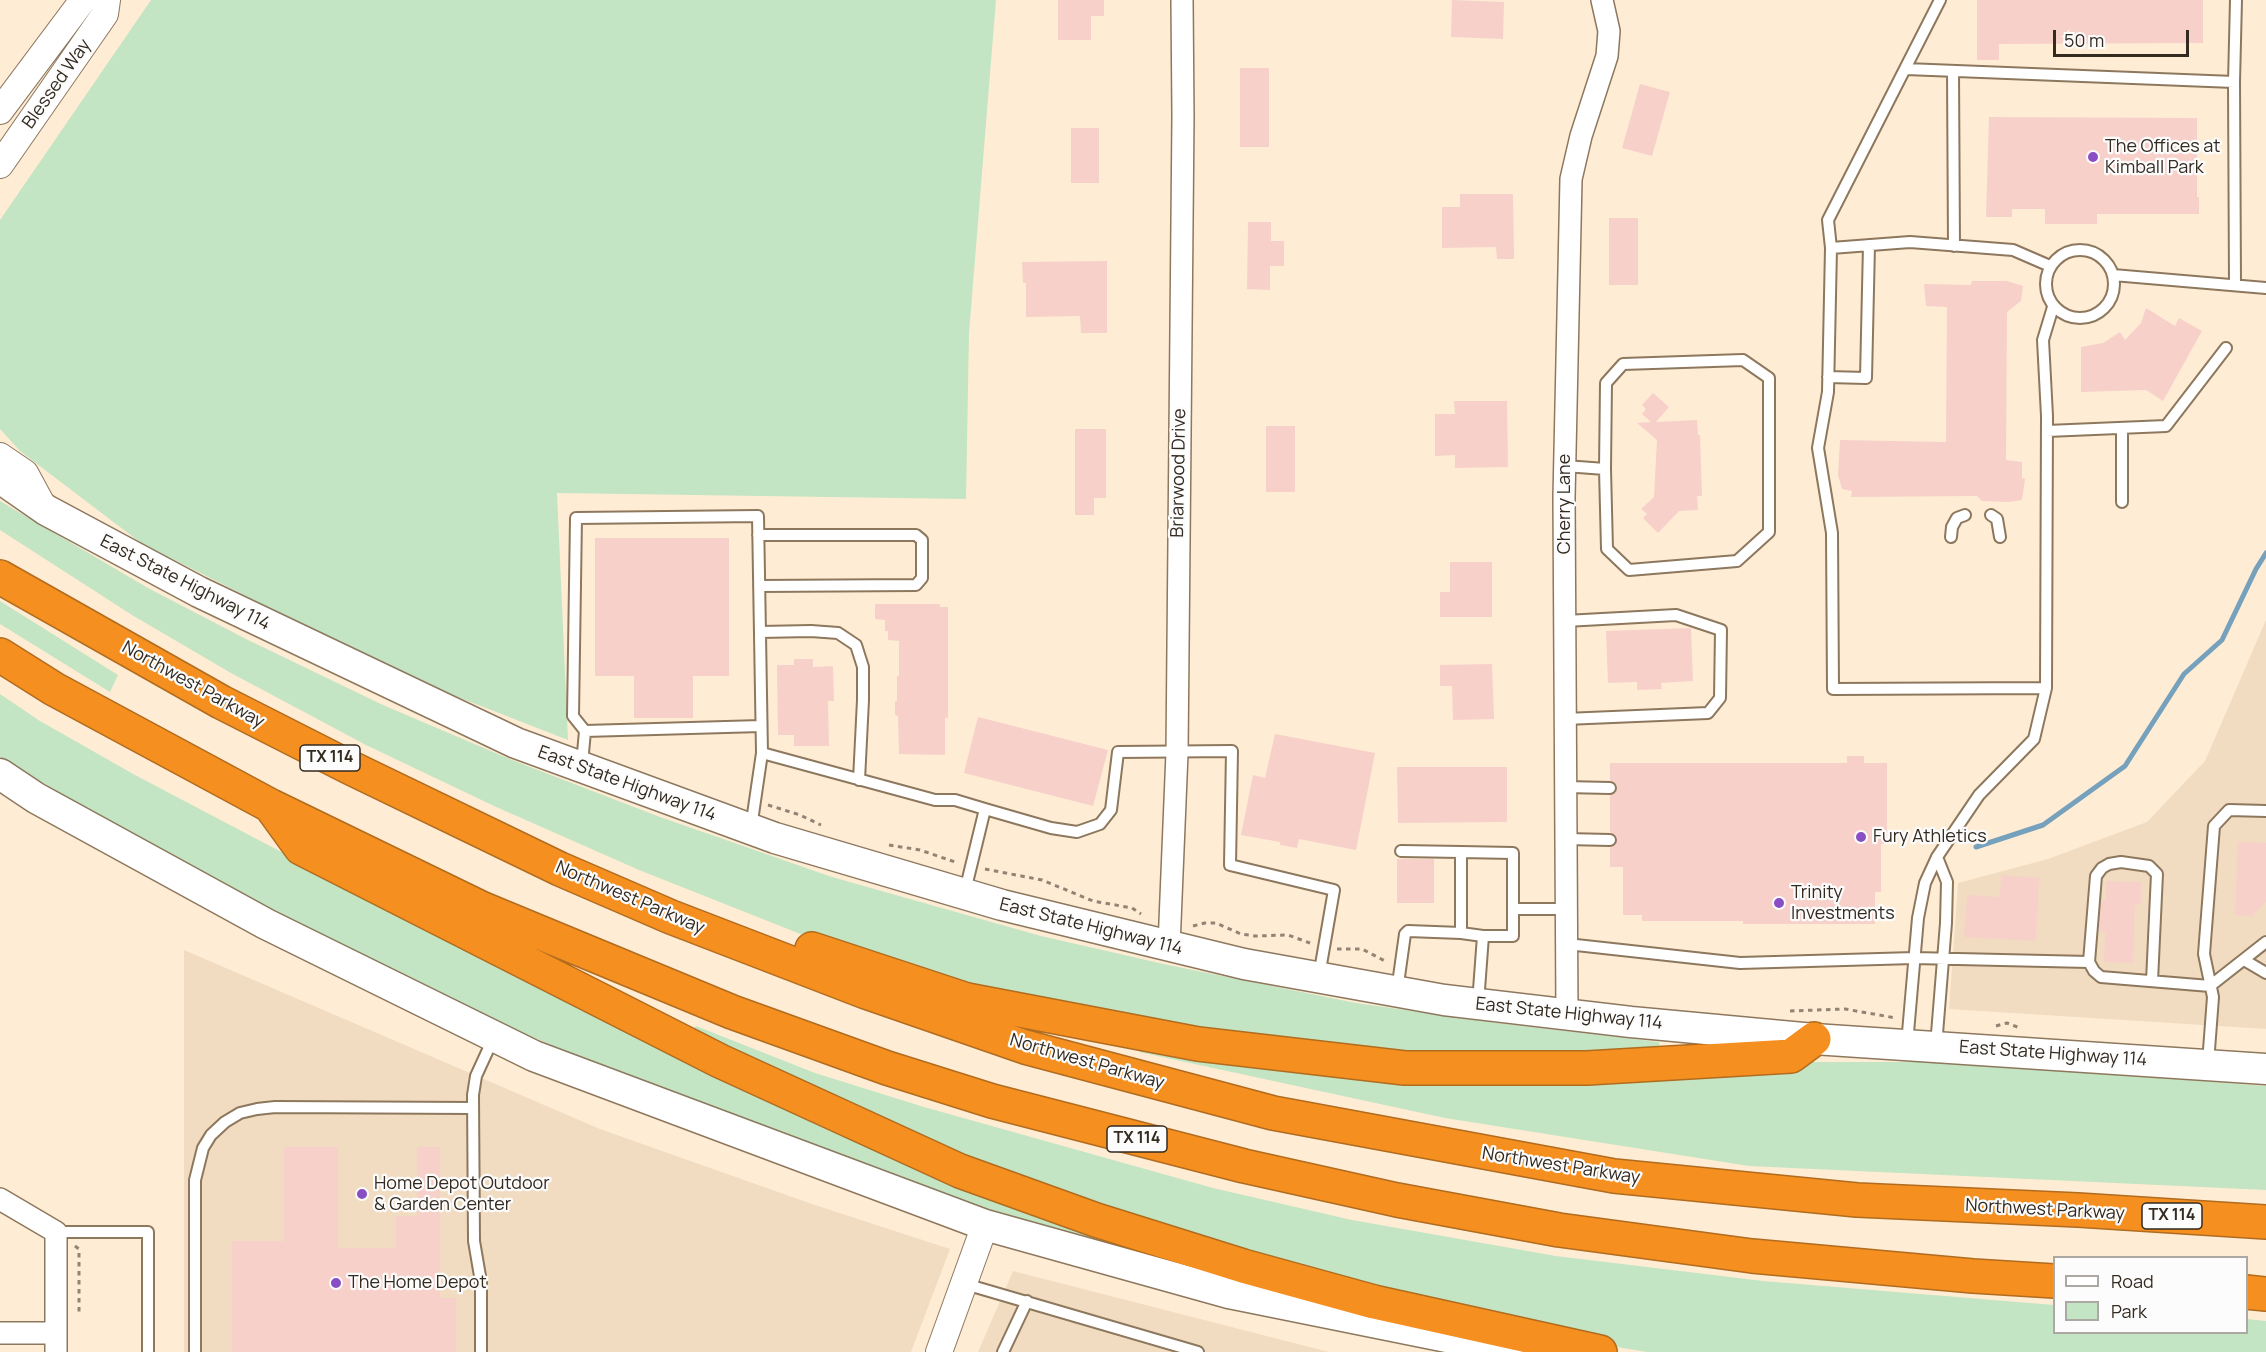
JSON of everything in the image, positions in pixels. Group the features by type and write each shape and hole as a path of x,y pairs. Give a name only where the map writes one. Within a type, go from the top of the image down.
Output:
{"highway":[{"name":"Northwest Parkway","path":"0,577 221,702 338,762 560,869 671,917 866,992 1025,1047 1272,1113 1614,1176 1913,1204 2078,1210 2266,1222"},
{"name":"TX 114","path":"0,655 54,689 271,806 483,909 732,1012 887,1068 992,1101 1244,1166 1397,1200 1548,1228 1752,1256 2053,1281"},
{"path":"271,806 301,848 720,1060 960,1171 1096,1220 1243,1266 1374,1302 1600,1352"},
{"path":"671,917 719,913 802,945 967,1000 1198,1044 1405,1068 1587,1068 1791,1056 1814,1039"}],"main road":[{"name":"East State Highway 114","path":"0,478 46,510 199,592 516,743 582,767 753,815 968,880 1002,906 1169,937 1244,964 1397,992 1478,1004 1814,1039 1908,1032 1936,1046 2266,1069"},
{"path":"0,774 36,798 266,924 534,1056 985,1225 1229,1293 1521,1352"}],"street":[{"name":"Blessed Way","path":"0,111 83,0"},
{"name":"Blessed Way","path":"0,165 105,14 107,0"},
{"name":"Briarwood Drive","path":"1169,937 1177,753 1182,0"},
{"name":"Cherry Lane","path":"1567,1014 1565,466 1571,179 1581,136 1607,56 1609,31 1602,0"},
{"path":"0,456 25,473 46,510"},
{"path":"0,1199 56,1232 56,1342 0,1333"},
{"path":"939,1352 985,1225"}],"lane":[{"path":"1940,0 1828,220 1831,248 1828,392 1818,448 1832,533 1833,689 2046,688"},
{"path":"2235,285 2236,0"},
{"path":"1906,69 2234,82"},
{"path":"1953,71 1954,246"},
{"path":"1831,248 1910,242 2013,250 2050,266"},
{"path":"1828,377 1866,378 1869,245"},
{"path":"2077,250 2089,251 2100,256 2108,264 2113,275 2114,287 2105,308 2084,319 2072,318 2053,307 2045,287 2050,266 2066,252 2077,250"},
{"path":"2113,275 2266,288"},
{"path":"1908,1032 1918,918 1925,883 1937,857 1979,795 2034,739 2046,688 2047,431 2043,340 2053,307"},
{"path":"2047,431 2166,426 2226,348"},
{"path":"1743,360 1769,378 1769,532 1737,561 1629,570 1607,549 1605,469 1606,383 1623,364 1743,360"},
{"path":"2122,428 2122,502"},
{"path":"1565,466 1605,469"},
{"path":"1951,537 1952,527 1958,518 1965,515"},
{"path":"1990,515 1997,519 2000,537"},
{"path":"582,767 585,731 573,716 576,518 758,516 762,753 753,815"},
{"path":"758,536 916,535 922,540 922,578 916,585 759,586"},
{"path":"1565,621 1676,615 1721,630 1720,698 1708,713 1565,719"},
{"path":"760,632 838,633 856,645 863,667 859,780"},
{"path":"585,731 761,726"},
{"path":"762,753 935,800 955,800 1051,828 1077,832 1100,824 1111,810 1118,752 1232,751 1230,865 1334,890 1319,978"},
{"path":"1565,787 1610,788"},
{"path":"968,880 985,809"},
{"path":"2208,1064 2213,997 2204,954 2214,825 2229,810 2266,811"},
{"path":"1566,839 1610,840"},
{"path":"1397,992 1405,934 1408,931 1514,936 1513,853 1401,851"},
{"path":"1461,852 1461,933"},
{"path":"1936,1046 1947,882 1937,857"},
{"path":"2152,981 2157,874 2149,866 2121,862 2109,864 2102,868 2096,876 2090,962 2094,971 2101,977 2210,986 2266,942"},
{"path":"1513,909 1566,909"},
{"path":"1478,1004 1483,936"},
{"path":"1567,944 1740,963 1914,958 2090,962"},
{"path":"2244,960 2266,973"},
{"path":"481,1352 481,1282 474,1241 473,1108 476,1076 494,1036"},
{"path":"195,1352 195,1180 203,1148 211,1135 225,1122 240,1113 275,1107 473,1108"},
{"path":"56,1232 148,1232 148,1352"},
{"path":"965,1284 1198,1352"},
{"path":"1003,1352 1027,1301"}],"path":[{"path":"753,815 800,815 827,829"},
{"path":"887,845 920,850 968,880 1042,880 1093,901 1132,908 1140,912 1144,923 1169,937 1187,931 1195,925 1216,923 1241,934 1288,935 1324,946 1362,949 1385,961"},
{"path":"1790,1011 1845,1009 1908,1032"},
{"path":"1996,1026 2007,1023 2020,1028"}],"shaded area":[{"path":"2266,620 2266,1029 1949,1009 1958,883 2048,859 2147,822 2205,761"},
{"path":"184,950 600,1129 812,1204 950,1249 911,1352 184,1352"},
{"path":"1013,1271 1329,1352 978,1352"}],"green space":[{"path":"151,0 996,0 969,333 966,499 557,493 568,740 404,676 141,543 20,451 0,429 0,220"},
{"path":"0,501 148,588 246,639 383,705 512,760 660,817 832,877 1041,936 1168,965 1356,1003 1497,1023 1659,1042 1660,1052 1587,1056 1346,1051 1024,1002 813,939 639,870 494,806 366,745 231,673 132,615 0,530"},
{"path":"0,601 118,675 110,692 0,624"},
{"path":"0,694 40,721 135,775 329,877 1116,1238 1115,1247 1012,1218 873,1172 641,1084 498,1022 313,933 115,826 0,757"},
{"path":"696,1026 815,1073 924,1107 1213,1188 1352,1220 1556,1256 1763,1281 2053,1305 2053,1334 2248,1334 2248,1319 2266,1321 2266,1352 1647,1352 1581,1341 1338,1286 906,1139 692,1030"},
{"path":"1140,1044 1738,1062 1919,1062 2019,1067 2266,1086 2266,1190 1749,1166 1445,1118 1139,1052"}],"building":[{"path":"1058,0 1104,0 1104,16 1091,16 1091,40 1058,40"},
{"path":"1452,0 1504,2 1503,39 1451,37"},
{"path":"1977,0 2203,0 2203,43 1999,44 1999,60 1977,60"},
{"path":"1240,68 1269,68 1269,147 1240,147"},
{"path":"1640,84 1670,92 1652,156 1622,148"},
{"name":"The Offices at Kimball Park","path":"1989,117 2197,118 2199,214 2097,214 2097,224 2045,224 2045,209 2012,209 2012,217 1986,217"},
{"path":"1071,128 1099,128 1099,183 1071,183"},
{"path":"1460,194 1513,194 1514,259 1497,259 1496,247 1442,248 1442,207 1460,207"},
{"path":"1609,218 1638,218 1638,285 1609,285"},
{"path":"1248,222 1271,222 1271,241 1284,241 1284,266 1270,266 1270,290 1247,289"},
{"path":"1107,261 1107,333 1081,333 1080,316 1026,317 1026,283 1023,283 1022,262"},
{"path":"1972,281 2007,281 2023,286 2021,301 2007,312 2006,460 2022,462 2022,478 2025,479 2022,500 1982,501 1977,496 1851,497 1852,491 1842,489 1838,475 1840,440 1946,442 1947,307 1926,306 1924,284 1971,285"},
{"path":"2146,308 2175,326 2179,318 2202,331 2163,401 2146,390 2081,392 2081,347 2103,343 2120,332 2125,340 2141,323"},
{"path":"1653,393 1669,407 1656,422 1697,420 1698,435 1700,435 1702,496 1697,496 1698,510 1679,511 1658,533 1643,518 1647,514 1641,509 1654,497 1657,440 1637,423 1651,422 1642,414 1646,409 1642,405"},
{"path":"1454,401 1507,401 1508,467 1455,468 1455,455 1435,456 1435,414 1455,414"},
{"path":"1266,426 1295,426 1295,492 1266,492"},
{"path":"1075,429 1106,429 1106,498 1094,498 1094,515 1075,515"},
{"path":"595,538 729,538 729,676 693,676 693,718 634,718 634,676 595,676"},
{"path":"1450,562 1492,562 1492,617 1440,617 1440,592 1450,592"},
{"path":"875,604 940,604 940,607 948,607 948,718 945,718 945,755 899,754 898,716 895,715 895,701 897,701 897,676 899,676 899,641 888,640 885,620 875,619"},
{"path":"1691,628 1693,681 1661,683 1662,689 1637,690 1637,682 1608,683 1606,631"},
{"path":"794,659 813,659 813,667 833,666 834,701 828,701 829,746 794,746 794,735 778,735 777,665 794,665"},
{"path":"1492,664 1494,719 1453,720 1452,686 1440,686 1440,665"},
{"path":"978,717 1108,750 1093,806 964,773"},
{"path":"1275,734 1375,753 1356,850 1299,839 1297,848 1280,845 1280,842 1241,835 1253,775 1265,778"},
{"path":"1847,756 1864,756 1864,763 1887,763 1887,844 1881,844 1881,892 1875,892 1875,924 1642,921 1642,915 1623,915 1623,867 1610,867 1610,848 1616,844 1617,840 1610,832 1610,795 1616,792 1617,788 1610,780 1610,763 1847,763"},
{"path":"1397,767 1507,767 1507,822 1398,823"},
{"path":"2238,842 2266,843 2266,902 2252,916 2235,915"},
{"path":"1397,859 1434,859 1434,903 1397,903"},
{"path":"2001,875 2039,878 2036,941 1964,937 1967,895 2000,897"},
{"path":"2106,881 2141,882 2141,904 2135,904 2133,963 2104,962 2105,932 2099,931 2101,901 2106,901"},
{"name":"The Home Depot","path":"284,1147 338,1147 338,1248 396,1248 396,1216 417,1216 417,1147 440,1147 440,1298 456,1298 456,1352 232,1352 232,1241 284,1241"}],"waterway":[{"path":"1976,847 2043,825 2125,766 2184,674 2222,640 2266,553"}],"place":[{"name":"The Offices at Kimball Park","path":"2093,157"},
{"name":"Fury Athletics","path":"1861,837"},
{"name":"Trinity Investments","path":"1779,903"},
{"name":"Home Depot Outdoor & Garden Center","path":"362,1194"},
{"name":"The Home Depot","path":"336,1283"}]}
